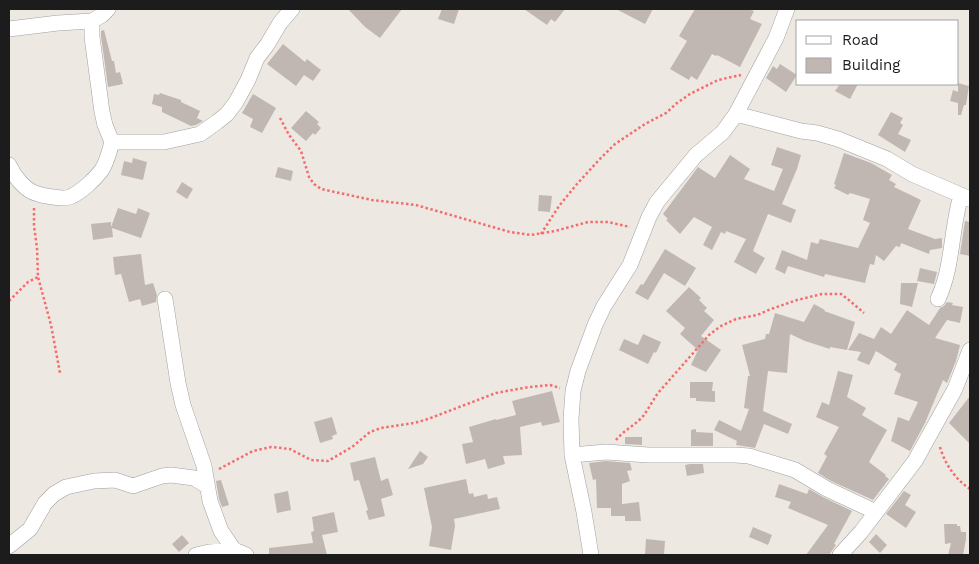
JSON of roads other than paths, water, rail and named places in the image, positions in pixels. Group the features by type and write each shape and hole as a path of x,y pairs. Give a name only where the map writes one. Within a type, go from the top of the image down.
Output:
{"street":[{"path":"9,29 92,21 108,9"},
{"path":"112,142 164,142 200,134 213,126 227,114 236,102 257,58 280,23 292,9"},
{"path":"590,555 584,512 572,455 571,419 578,371 595,325 604,306 630,265 649,216 657,202 696,155 723,132 736,114 776,38 787,9"},
{"path":"9,165 12,172 22,183 36,194 59,198 71,197 92,182 102,170 112,142 104,125 92,37 92,21"},
{"path":"736,114 838,139 887,159 912,174 966,197 956,211 946,277 938,299"},
{"path":"165,299 183,405 200,453 215,518 221,531 240,553"},
{"path":"840,555 861,532 916,461 955,389 970,350"},
{"path":"572,455 606,452 648,455 750,456 795,470 827,489 876,512"},
{"path":"9,546 30,529 45,503 54,494 66,487 94,481 115,480 133,486 162,476 171,475 206,480"},
{"path":"196,555 209,552 240,553"}]}
